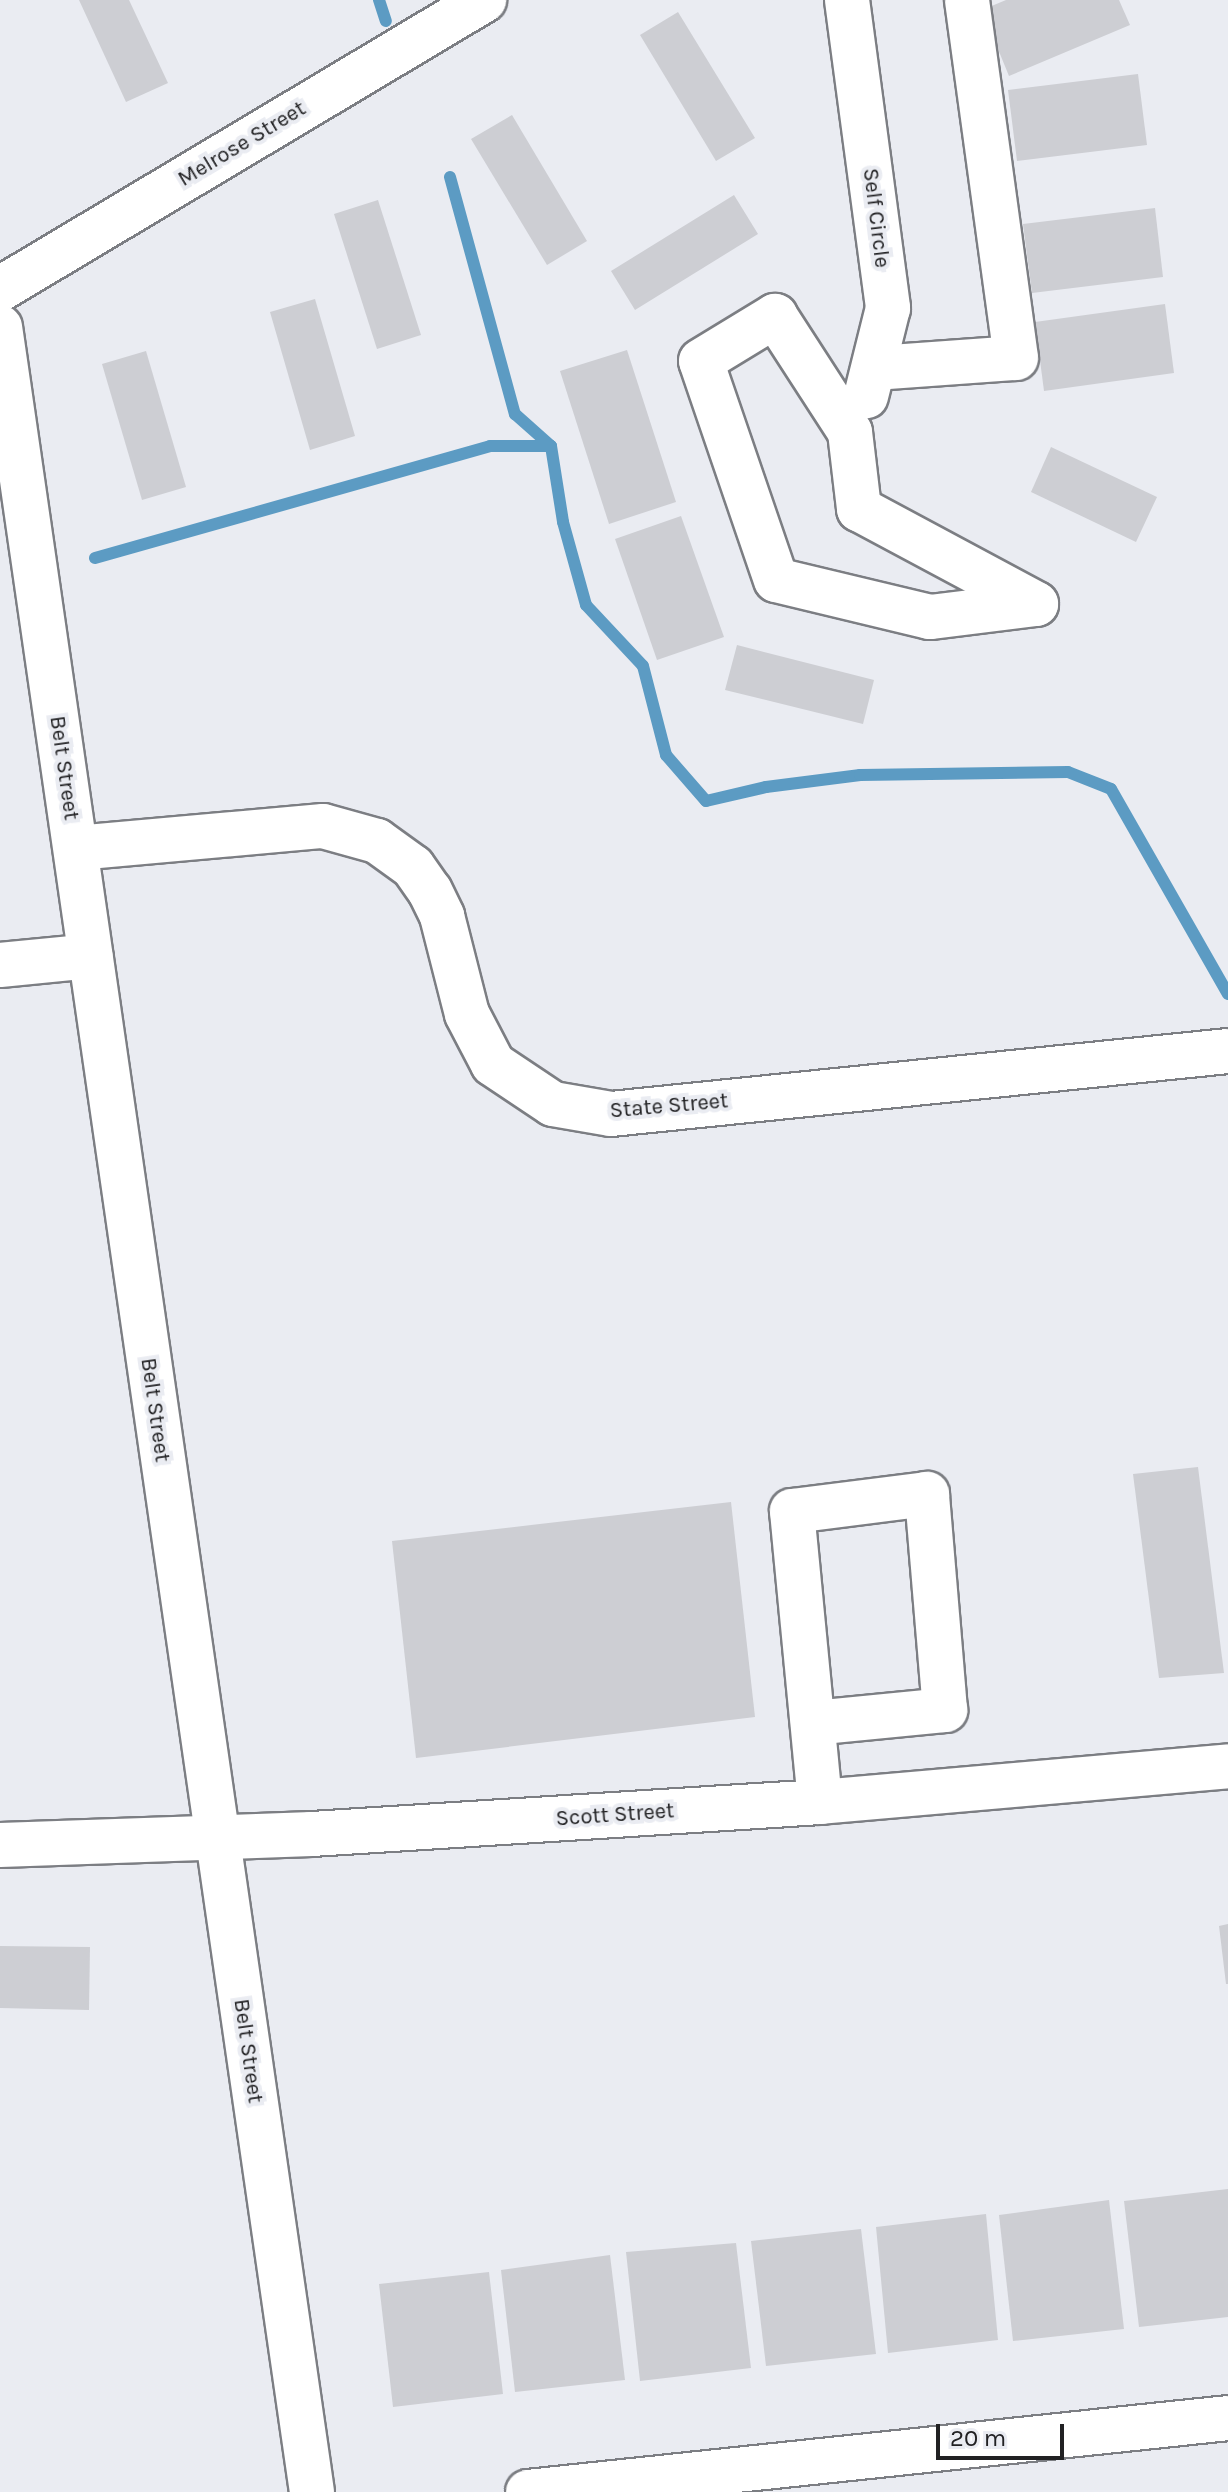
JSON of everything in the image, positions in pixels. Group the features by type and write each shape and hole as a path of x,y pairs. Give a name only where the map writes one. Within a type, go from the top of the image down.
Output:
{"street":[{"name":"Melrose Street","path":"0,289 484,0"},
{"name":"Self Circle","path":"847,0 888,308 875,368 850,432"},
{"path":"875,368 1016,358 967,0"},
{"path":"775,316 850,432 859,509 1036,604 930,617 776,580 701,361 775,316"},
{"name":"Belt Street","path":"0,327 312,2492"},
{"name":"State Street","path":"76,848 323,826 377,841 413,867 430,891 442,916 467,1014 493,1064 553,1104 611,1114 1228,1051"},
{"path":"0,965 91,956"},
{"path":"813,1723 945,1710 927,1494 792,1511 820,1802"},
{"name":"Scott Street","path":"0,1845 218,1838 820,1802 1228,1766"},
{"path":"528,2492 1228,2418"}],"building":[{"path":"79,0 129,0 168,83 126,102"},
{"path":"1006,0 1119,0 1130,25 1009,76 982,10"},
{"path":"678,12 755,138 716,161 640,35"},
{"path":"1138,74 1147,145 1017,161 1008,90"},
{"path":"512,115 587,241 547,265 471,139"},
{"path":"734,195 758,234 635,310 611,271"},
{"path":"378,200 421,335 377,349 334,214"},
{"path":"1155,208 1163,277 1032,293 1023,224"},
{"path":"315,299 355,436 310,450 270,312"},
{"path":"1165,304 1174,373 1044,391 1035,322"},
{"path":"627,350 676,502 609,524 560,371"},
{"path":"146,351 186,487 142,500 102,364"},
{"path":"1051,447 1157,497 1136,542 1031,492"},
{"path":"681,516 724,637 657,660 615,539"},
{"path":"737,645 874,680 863,724 725,690"},
{"path":"1198,1467 1224,1673 1159,1678 1133,1474"},
{"path":"731,1502 755,1717 416,1758 392,1541"},
{"path":"1228,1924 1228,1984 1226,1984 1219,1926"},
{"path":"0,1946 90,1947 89,2010 0,2008"},
{"path":"1228,2189 1228,2317 1139,2327 1124,2201"},
{"path":"1109,2200 1124,2329 1013,2341 999,2215"},
{"path":"986,2214 998,2340 888,2353 876,2227"},
{"path":"861,2229 876,2354 766,2366 751,2241"},
{"path":"736,2243 751,2368 640,2381 626,2252"},
{"path":"610,2255 625,2380 515,2392 501,2270"},
{"path":"489,2272 503,2394 393,2407 379,2284"}],"waterway":[{"path":"379,0 386,21"},
{"path":"450,177 515,414 551,446 563,522 586,605 643,666 666,755 706,801 766,787 860,775 1068,772 1111,789 1228,994"},
{"path":"95,558 490,446 551,446"}]}
